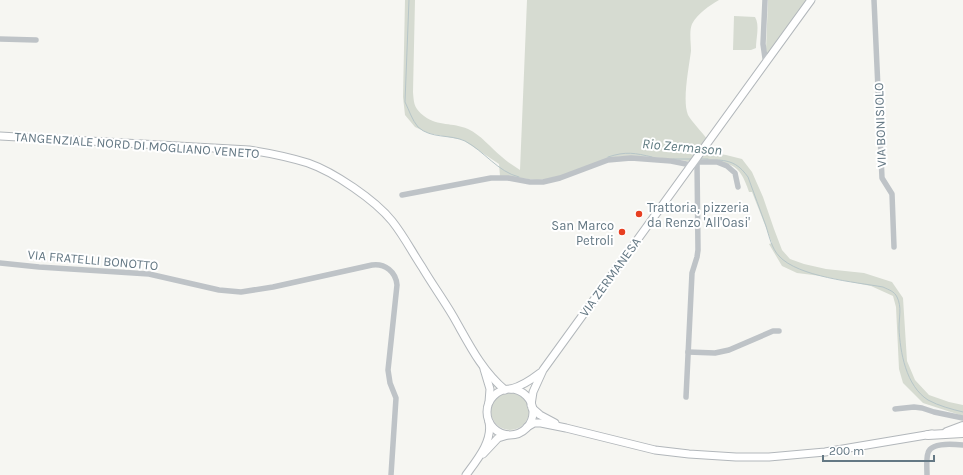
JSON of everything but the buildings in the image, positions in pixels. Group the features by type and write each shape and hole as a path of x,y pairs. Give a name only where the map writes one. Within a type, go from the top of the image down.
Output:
{"highway":[{"path":"946,432 963,426"},
{"path":"928,435 963,433"}],"main road":[{"path":"695,161 811,0"},
{"name":"TANGENZIALE NORD DI MOGLIANO VENETO","path":"0,136 249,150 280,155 310,164 328,172 370,201 392,221 408,243 484,369 506,390"},
{"name":"VIA ZERMANESA","path":"527,427 531,421 533,392 543,370 695,161"},
{"name":"TANGENZIALE NORD DI MOGLIANO VENETO","path":"484,369 490,389 489,402"},
{"name":"VIA ZERMANESA","path":"489,402 495,394 517,388 543,370"},
{"path":"506,390 515,390 522,393 528,398 532,406 540,415 566,428"},
{"path":"466,475 476,461 488,439 490,430 487,409 489,402"},
{"path":"489,422 498,431 510,435"},
{"path":"476,461 498,438 522,431 532,424 539,423 566,428 655,450 736,457 781,457 825,452 963,430"}],"street":[{"path":"765,0 763,44 765,58 767,60"},
{"name":"VIA BONISIOLO","path":"874,0 882,178 892,194 894,247"},
{"path":"0,39 36,40"},
{"path":"402,195 491,178 508,178 530,182 544,182 560,178 616,158 717,162 727,166 735,173 738,187"},
{"path":"686,397 692,272 698,250 695,161"},
{"name":"VIA FRATELLI BONOTTO","path":"0,263 150,274 218,290 241,292 273,287 376,264 386,267 393,274 397,285 388,370 390,383 396,398 391,475"},
{"path":"688,352 715,353 729,350 773,332 779,332"},
{"path":"895,408 922,408 963,418"},
{"path":"927,475 928,451 931,448 944,445 963,445"}],"shaded area":[{"path":"405,0 415,0 413,92 414,103 418,111 435,122 468,129 482,138 506,161 520,170 527,0 719,0 697,16 692,24 690,37 691,51 686,84 686,109 690,118 707,139 691,162 627,156 608,158 556,178 537,180 500,176 499,164 463,140 428,133 415,127 405,115 403,97"},
{"path":"768,0 807,0 767,55 766,49"},
{"path":"734,16 755,17 758,28 756,48 751,50 733,50"},
{"path":"707,152 742,159 752,172 763,197 782,250 790,259 826,269 864,273 892,282 903,298 907,361 915,380 929,395 963,405 963,416 923,403 903,383 899,369 896,307 893,296 871,286 797,273 782,266 769,244 772,243 752,192 749,192 741,174 737,169 726,163 701,159"},
{"path":"506,392 514,392 524,397 528,404 528,418 524,425 514,430 506,430 496,425 494,422 491,415 491,407 496,397 499,395"}],"waterway":[{"name":"Rio Zermason","path":"409,0 405,102 414,121 423,131 465,141 504,171 519,177"},
{"name":"Rio Zermason","path":"608,157 630,153 652,157"},
{"name":"Rio Zermason","path":"673,159 692,159"},
{"name":"Rio Zermason","path":"699,159 708,159"},
{"name":"Rio Zermason","path":"719,160 736,165 748,177 773,246 779,256 788,263 813,274 843,281 883,287 894,293 897,297 900,312 899,328 903,358 909,377 914,386 920,394 928,400 941,406 963,412"}],"place":[{"name":"Trattoria, pizzeria da Renzo 'All'Oasi'","path":"639,214"},
{"name":"San Marco Petroli","path":"622,232"}]}
